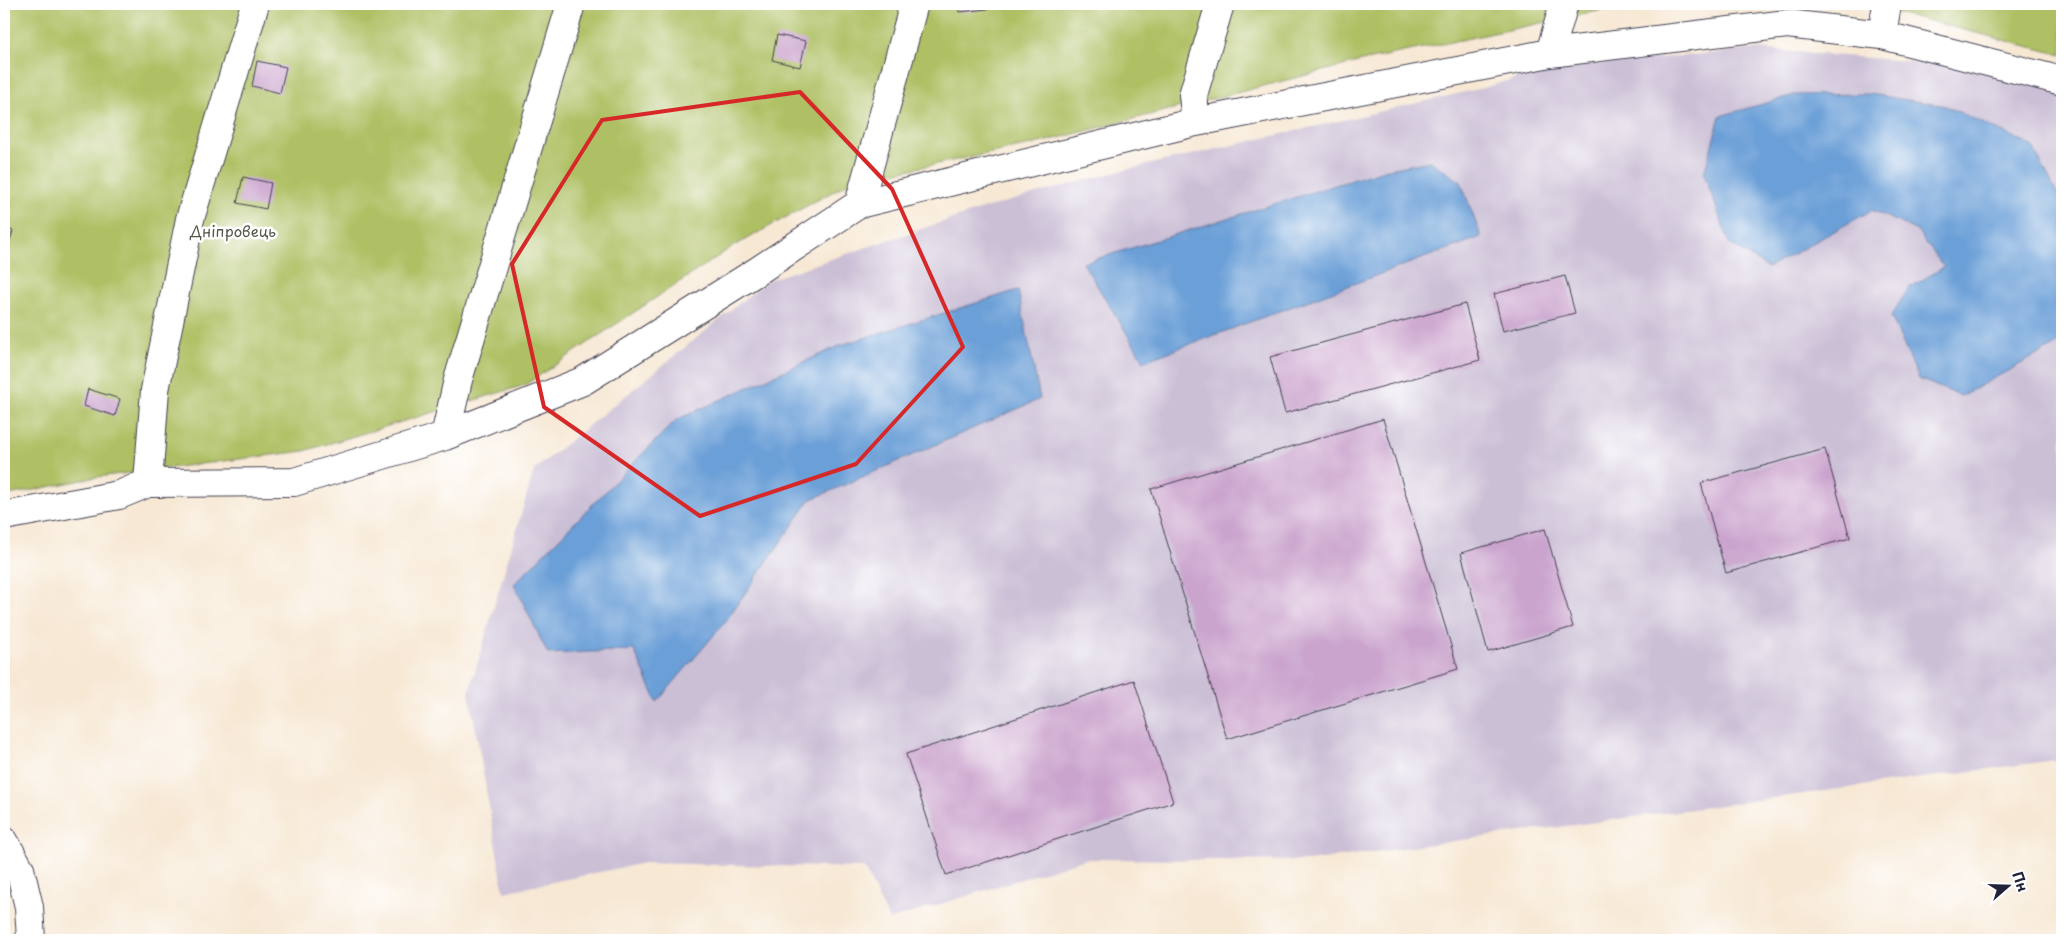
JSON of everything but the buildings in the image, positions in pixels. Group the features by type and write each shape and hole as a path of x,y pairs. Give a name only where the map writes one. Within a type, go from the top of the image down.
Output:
{"street":[{"path":"148,484 154,390 190,219 256,4"},
{"path":"445,436 458,380 570,4"},
{"path":"859,204 914,4"},
{"path":"1196,122 1193,95 1220,4"},
{"path":"1550,53 1564,4"},
{"path":"1882,35 1887,4"},
{"path":"4,516 119,495 148,484 294,482 445,436 583,381 859,204 1196,122 1550,53 1787,24 1882,35 2062,81"},
{"path":"4,840 20,869 29,907 31,940"}],"highlighted area":[{"path":"800,92 892,189 963,347 856,464 700,516 544,407 512,264 602,120"}],"shaded area":[{"path":"1758,49 1980,67 2062,93 2062,759 1308,861 1086,859 889,920 864,868 644,863 504,892 469,692 534,470 768,280 985,208 1116,172 1483,88 1550,68"}],"green space":[{"name":"Дніпровець","path":"4,4 1631,4 1366,60 1031,145 852,181 732,247 525,385 304,451 97,477 4,496"},
{"path":"1863,4 2062,4 2062,55"}],"water":[{"path":"1869,94 1946,106 2032,146 2062,203 2062,337 2056,345 1961,396 1919,379 1891,316 1909,288 1944,267 1917,231 1872,210 1768,268 1730,244 1704,174 1720,116 1794,95"},
{"path":"1430,161 1461,182 1481,237 1144,361 1083,263 1384,170"},
{"path":"1018,290 1040,399 810,500 725,622 657,702 634,650 548,654 514,584 676,420 841,345"}]}
